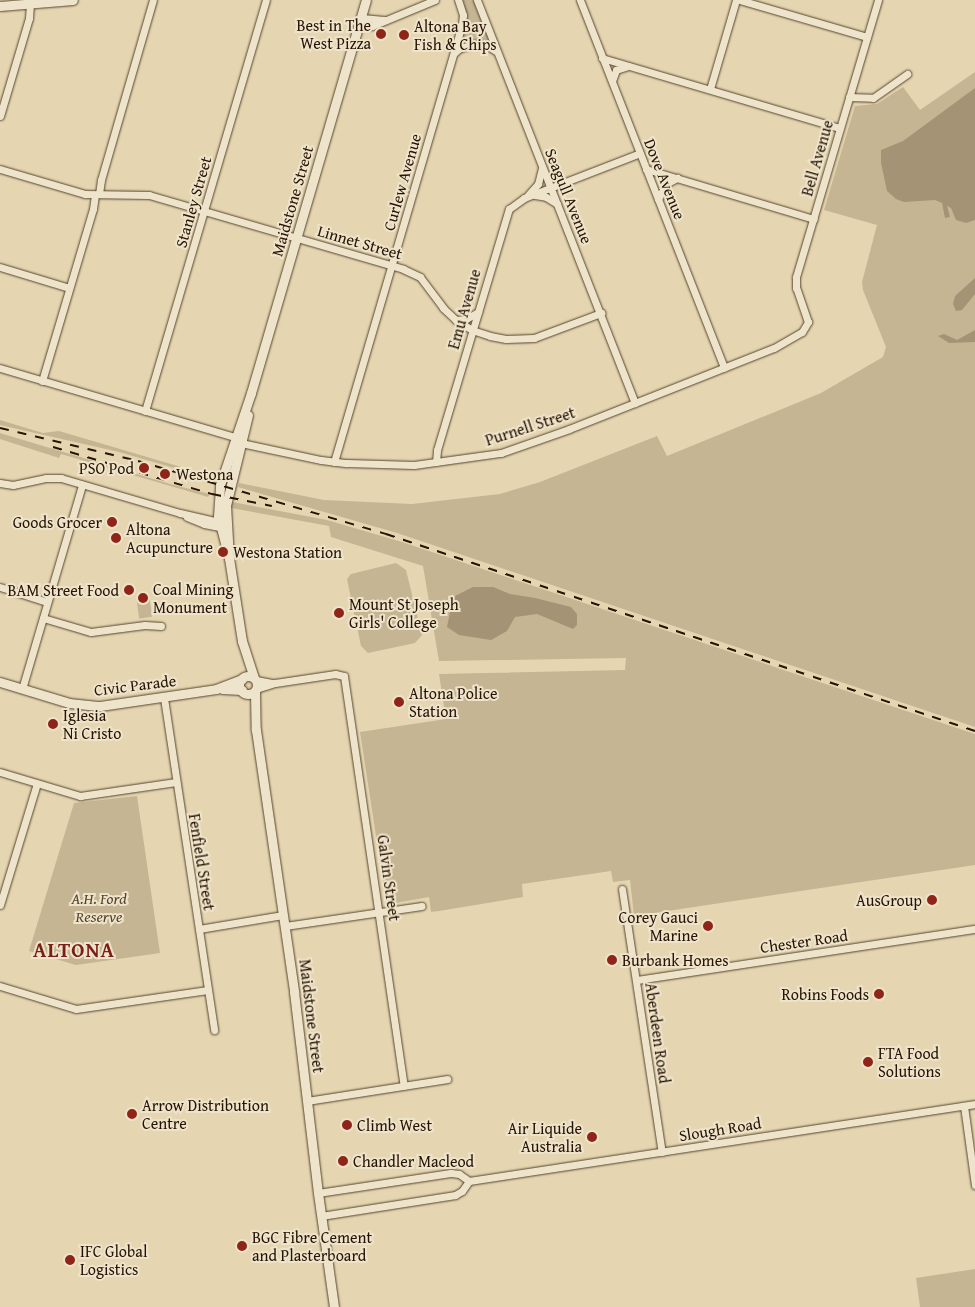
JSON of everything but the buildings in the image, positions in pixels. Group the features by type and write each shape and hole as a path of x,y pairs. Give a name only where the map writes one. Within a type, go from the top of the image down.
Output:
{"main road":[{"path":"0,6 73,0"},
{"name":"Maidstone Street","path":"256,730 240,686 243,678 242,641 222,524 220,485 238,440 366,0"},
{"name":"Maidstone Street","path":"361,22 371,0"},
{"name":"Maidstone Street","path":"242,641 255,684 256,730 285,926 334,1307"},
{"path":"243,678 255,684"},
{"name":"Civic Parade","path":"0,682 64,701 92,706 164,698 216,689 243,678"},
{"name":"Civic Parade","path":"216,689 249,693 255,684"}],"street":[{"path":"42,381 153,0"},
{"name":"Stanley Street","path":"145,411 266,0"},
{"path":"361,22 372,26 435,0"},
{"name":"Curlew Avenue","path":"334,462 464,18 458,0"},
{"name":"Seagull Avenue","path":"477,0 635,403"},
{"name":"Dove Avenue","path":"580,0 724,368"},
{"path":"710,89 736,0"},
{"path":"740,0 867,37"},
{"name":"Bell Avenue","path":"808,324 796,282 878,0"},
{"path":"0,116 29,18 30,4"},
{"path":"453,54 460,48 473,44 484,44 497,51"},
{"path":"602,58 840,128"},
{"path":"612,81 616,70 628,66"},
{"path":"849,97 873,98 907,74"},
{"name":"Emu Avenue","path":"436,462 437,450 507,213 515,203 528,197 640,153"},
{"path":"528,197 538,185 542,166"},
{"name":"Linnet Street","path":"0,169 85,194 149,194 391,265 420,277 443,308 456,320 472,330 498,338 525,340 541,337 601,313"},
{"path":"646,169 814,219"},
{"path":"658,199 666,184 678,178"},
{"path":"528,197 542,196 557,204"},
{"path":"0,267 69,288"},
{"path":"456,320 466,319 478,312"},
{"name":"Purnell Street","path":"0,368 238,440 334,462 414,465 501,453 635,403 783,344 802,332 808,324"},
{"path":"0,483 13,485 56,478 180,513 197,522 222,524"},
{"path":"22,689 82,484"},
{"path":"0,587 48,602"},
{"path":"43,618 91,632 145,625 162,626"},
{"name":"Galvin Street","path":"255,684 275,683 338,673 343,674 380,912 404,1086"},
{"name":"Fenfield Street","path":"164,698 214,1030"},
{"path":"0,772 80,796 176,782"},
{"path":"0,905 38,783"},
{"name":"Aberdeen Road","path":"622,889 662,1152"},
{"path":"285,926 422,906"},
{"path":"198,929 283,915"},
{"name":"Chester Road","path":"637,980 975,929"},
{"path":"0,986 78,1009 208,990"},
{"path":"308,1101 447,1079"},
{"name":"Slough Road","path":"318,1193 451,1173 459,1174 469,1181 975,1104"},
{"path":"964,1106 975,1185"},
{"name":"Slough Road","path":"321,1216 455,1195 462,1191 469,1181"}],"green space":[{"path":"462,0 473,0 489,39 488,42 471,41 461,43 467,16"},
{"path":"975,72 975,727 397,533 238,487 239,483 324,500 412,504 500,494 540,482 657,436 667,456 821,393 883,357 886,347 863,290 862,282 877,225 824,210 855,106 877,104 903,87 920,110"},
{"path":"0,420 43,433 59,431 215,477 215,480 119,452 0,425"},
{"path":"0,433 170,484 210,494 208,497 61,454 59,458 0,439"},
{"path":"232,502 327,520 402,542 975,734 975,865 634,916 630,880 613,882 611,871 522,884 523,897 439,911 431,912 429,897 390,904 386,901 360,732 446,719 439,674 625,670 626,658 439,661 423,566 331,537 329,526 231,508"},
{"path":"396,563 406,570 422,635 415,643 368,653 361,646 347,579 351,574"},
{"path":"149,595 152,617 139,619 136,597"},
{"name":"A.H. Ford Reserve","path":"137,796 160,953 76,965 29,951 74,803"},
{"path":"975,1269 975,1307 920,1307 916,1278"}],"shaded area":[{"path":"975,88 975,220 966,223 956,220 951,208 947,206 950,217 945,218 942,203 935,200 904,202 896,199 887,191 881,163 881,150 903,141"},
{"path":"975,278 975,294 962,310 956,311 953,304 955,296"},
{"path":"975,330 975,342 949,343 938,336 944,334 957,340"},
{"path":"473,587 493,587 510,594 571,607 577,614 577,625 573,629 537,614 515,617 507,631 491,640 459,635 447,627 453,597"}],"railway":[{"path":"0,428 138,461 386,534 975,731"},
{"path":"53,447 212,494 272,506"}],"place":[{"name":"Best in The West Pizza","path":"381,34"},
{"name":"Altona Bay Fish & Chips","path":"404,35"},
{"name":"PSO Pod","path":"144,468"},
{"name":"Westona","path":"165,474"},
{"name":"Goods Grocer","path":"112,522"},
{"name":"Altona Acupuncture","path":"116,538"},
{"name":"Westona Station","path":"223,552"},
{"name":"BAM Street Food","path":"129,590"},
{"name":"Coal Mining Monument","path":"143,598"},
{"name":"Mount St Joseph Girls' College","path":"339,613"},
{"name":"Altona Police Station","path":"399,702"},
{"name":"Iglesia Ni Cristo","path":"53,724"},
{"name":"AusGroup","path":"932,900"},
{"name":"Corey Gauci Marine","path":"708,926"},
{"name":"Burbank Homes","path":"612,960"},
{"name":"Robins Foods","path":"879,994"},
{"name":"FTA Food Solutions","path":"868,1062"},
{"name":"Arrow Distribution Centre","path":"132,1114"},
{"name":"Climb West","path":"347,1125"},
{"name":"Air Liquide Australia","path":"592,1137"},
{"name":"Chandler Macleod","path":"343,1161"},
{"name":"BGC Fibre Cement and Plasterboard","path":"242,1246"},
{"name":"IFC Global Logistics","path":"70,1260"}],"district":[{"name":"ALTONA","path":"74,950"}]}
